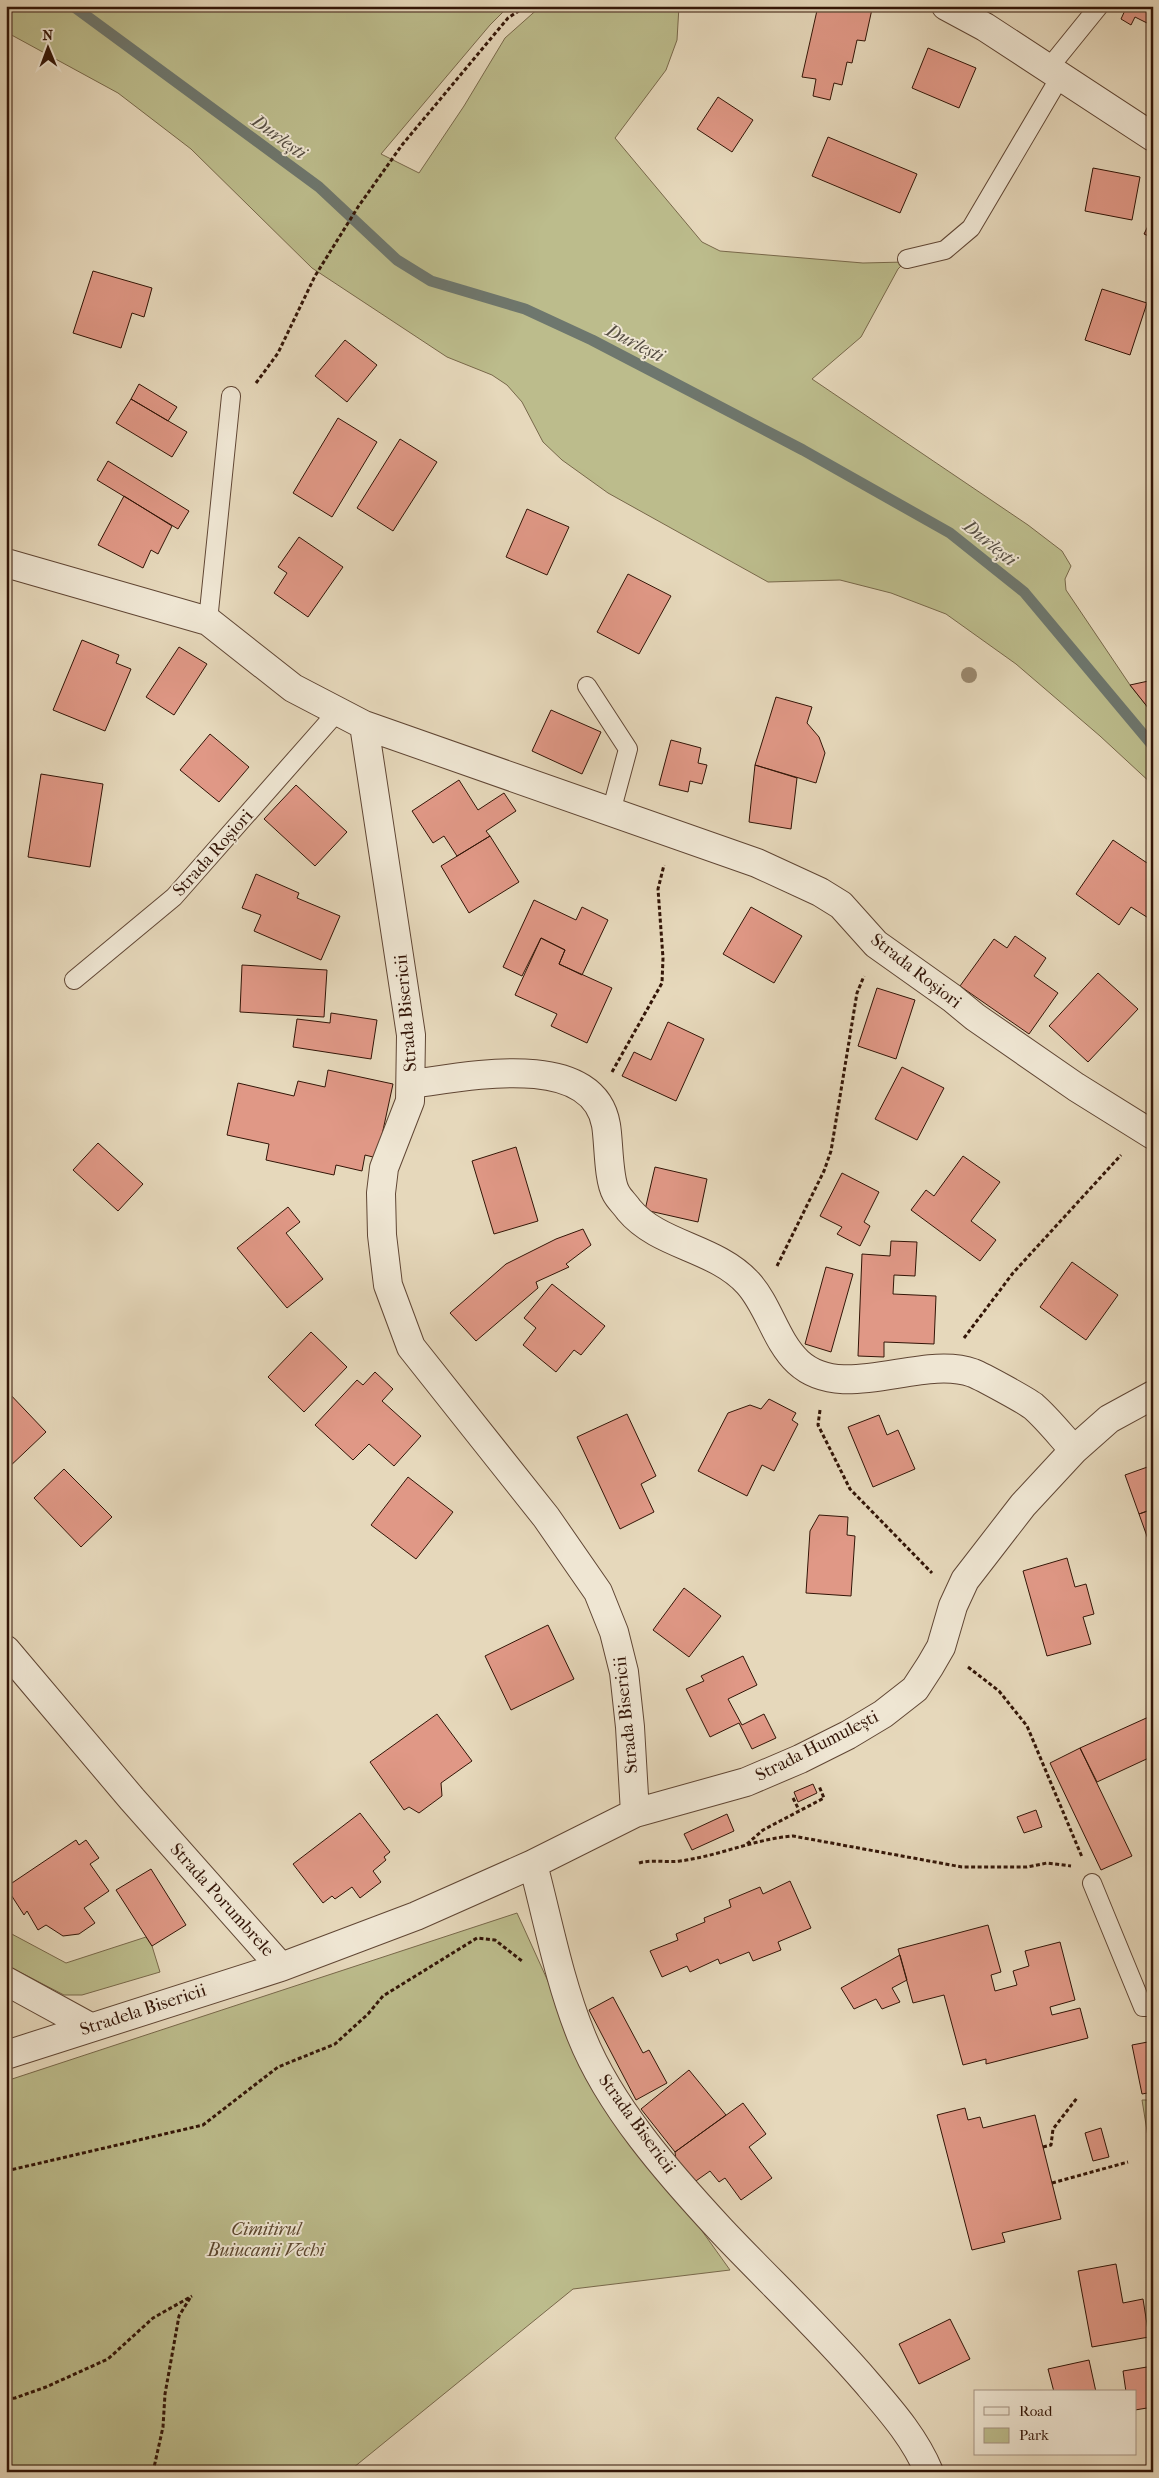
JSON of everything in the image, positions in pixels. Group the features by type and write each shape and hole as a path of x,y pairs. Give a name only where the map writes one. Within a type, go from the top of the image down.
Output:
{"street":[{"path":"946,6 985,28 1153,136"},
{"name":"Strada Roșiori","path":"6,563 208,621 293,688 364,726 757,863 820,892 841,905 876,944 988,1026 1149,1133"},
{"name":"Strada Bisericii","path":"364,726 396,924 411,1035 412,1084 410,1102 384,1168 381,1193 382,1243 388,1285 411,1347 546,1517 598,1592 614,1632 624,1672 630,1727 635,1813"},
{"path":"412,1084 500,1073 540,1074 567,1081 592,1095 606,1122 615,1192 630,1211 644,1226 716,1259 748,1282 778,1335 798,1363 823,1377 856,1379 934,1369 972,1373 1032,1405 1074,1450"},
{"name":"Strada Humulești","path":"635,1813 746,1782 848,1735 883,1714 915,1689 941,1646 953,1606 965,1580 997,1536 1040,1485 1074,1450 1109,1419 1153,1396"},
{"name":"Strada Porumbrele","path":"6,1650 132,1799 281,1967 416,1916 534,1864"},
{"path":"534,1864 635,1813"},
{"name":"Strada Bisericii","path":"534,1864 564,1982 581,2035 602,2078 671,2174 721,2230 842,2354 894,2415 921,2452 929,2472"},
{"name":"Stradela Bisericii","path":"6,2055 281,1967"},
{"path":"6,1982 90,2027"}],"lane":[{"path":"907,259 945,250 972,228 1054,73 1099,6"},
{"path":"208,621 231,396"},
{"path":"587,686 628,749 611,812"},
{"name":"Strada Roșiori","path":"74,980 174,897 338,711"},
{"path":"1092,1883 1148,2007"}],"path":[{"path":"278,353 315,276 358,207 402,145 508,18 526,6"},
{"path":"592,1095 609,1077 662,983 663,958 658,889 673,834"},
{"path":"760,1301 824,1171 830,1151 857,993 876,944"},
{"path":"972,1373 955,1350 1013,1273 1149,1133"},
{"path":"823,1377 818,1425 850,1489 939,1580 953,1606"},
{"path":"639,1863 651,1860 680,1862 772,1838 793,1836 962,1866 1027,1867 1047,1863 1065,1867 1083,1861 1027,1726 999,1691 941,1646"},
{"path":"744,1846 763,1830 824,1798 817,1783"},
{"path":"791,1794 799,1810"},
{"path":"6,2171 203,2125 278,2067 334,2044 368,2014 383,1996 477,1938 495,1940 525,1963"},
{"path":"1043,2147 1051,2145 1054,2129 1077,2098"},
{"path":"1052,2183 1128,2162"},
{"path":"6,2399 15,2398 46,2387 108,2359 153,2318 192,2296 179,2316 154,2472"}],"green space":[{"path":"6,6 509,6 490,25 381,154 419,173 464,106 505,38 541,6 679,6 677,40 666,70 615,138 702,242 720,251 863,263 905,262 898,269 861,337 812,379 1028,525 1062,551 1071,566 1065,579 1066,590 1130,685 1153,714 1153,785 1100,736 1016,664 946,614 891,593 840,580 768,582 608,493 562,460 543,442 522,402 507,385 492,375 447,357 312,268 191,149 118,93 6,32"},
{"name":"Cimitirul Buiucanii Vechi","path":"517,1913 591,2076 730,2270 573,2289 348,2472 6,2472 6,2081"},
{"path":"8,1932 66,1963 146,1937 152,1946 160,1972 82,1995 64,1995 6,1965 6,1936"},
{"path":"1142,2100 1153,2100 1153,2168"}],"building":[{"path":"818,6 864,6 872,9 865,41 857,40 852,63 847,62 842,85 834,83 830,100 813,96 816,79 802,77"},
{"path":"1127,6 1153,6 1153,26 1135,17 1131,25 1121,19"},
{"path":"928,48 976,68 959,108 912,88"},
{"path":"718,97 753,120 732,152 697,129"},
{"path":"828,137 917,174 900,213 812,176"},
{"path":"1093,168 1140,177 1132,220 1085,211"},
{"path":"1153,216 1153,238 1144,234"},
{"path":"93,271 152,288 144,317 132,313 121,348 73,333"},
{"path":"1102,289 1147,303 1130,355 1085,340"},
{"path":"345,340 377,365 347,402 315,376"},
{"path":"139,384 177,407 168,421 131,399"},
{"path":"131,399 187,432 172,457 116,423"},
{"path":"338,418 377,442 332,517 293,493"},
{"path":"400,439 437,462 393,531 357,508"},
{"path":"108,461 189,511 178,529 97,480"},
{"path":"124,496 172,526 158,554 151,550 143,568 98,545"},
{"path":"527,509 569,527 547,575 506,557"},
{"path":"299,537 343,567 308,617 274,593 287,573 278,567"},
{"path":"628,574 671,596 639,654 597,632"},
{"path":"82,640 119,655 116,663 131,669 105,731 53,710"},
{"path":"179,647 207,664 174,715 146,697"},
{"path":"1153,680 1153,714 1130,685"},
{"path":"776,697 812,707 807,723 819,737 825,753 816,783 755,765"},
{"path":"551,710 601,732 582,774 532,751"},
{"path":"210,734 249,767 219,802 180,770"},
{"path":"671,740 701,748 698,763 707,765 702,784 690,781 688,792 659,785"},
{"path":"755,765 797,778 791,829 749,822"},
{"path":"41,774 103,784 90,867 28,857"},
{"path":"459,780 478,810 504,793 516,811 486,831 490,836 457,856 444,836 433,843 412,811"},
{"path":"296,785 347,832 315,866 264,819"},
{"path":"490,836 519,882 469,913 441,866"},
{"path":"1113,840 1153,867 1153,921 1131,907 1119,925 1076,894"},
{"path":"256,874 299,893 297,898 340,916 321,960 254,931 261,915 242,908"},
{"path":"534,900 576,920 582,907 608,920 582,975 559,964 565,950 541,938 522,976 503,967"},
{"path":"751,907 802,936 774,983 723,954"},
{"path":"1015,936 1046,958 1034,976 1058,993 1029,1034 960,986 994,939 1007,948"},
{"path":"541,938 565,950 559,964 612,988 587,1043 551,1026 557,1014 515,995"},
{"path":"242,965 327,970 324,1017 240,1012"},
{"path":"1098,973 1138,1009 1088,1062 1049,1026"},
{"path":"877,988 915,1000 896,1059 858,1046"},
{"path":"331,1013 377,1020 371,1059 293,1047 297,1019 330,1023"},
{"path":"668,1022 704,1039 676,1101 622,1076 634,1052 651,1060"},
{"path":"902,1067 944,1088 917,1140 875,1119"},
{"path":"328,1070 393,1084 377,1158 365,1155 362,1171 336,1165 334,1175 266,1160 269,1144 227,1135 238,1083 294,1096 298,1081 325,1087"},
{"path":"98,1143 143,1184 118,1211 73,1170"},
{"path":"516,1147 538,1221 494,1234 472,1161"},
{"path":"963,1156 1000,1182 971,1221 996,1240 980,1261 911,1210 926,1190 934,1196"},
{"path":"655,1167 707,1179 698,1222 645,1210"},
{"path":"842,1173 879,1192 864,1222 870,1226 860,1246 837,1234 842,1227 820,1216"},
{"path":"288,1207 300,1222 286,1233 323,1279 287,1308 237,1248"},
{"path":"583,1229 591,1245 566,1264 569,1267 536,1282 538,1288 476,1341 450,1313 506,1264 556,1239"},
{"path":"891,1241 917,1242 915,1276 894,1275 893,1294 936,1296 934,1344 884,1342 884,1357 858,1356 862,1254 890,1256"},
{"path":"1072,1262 1118,1295 1086,1340 1040,1307"},
{"path":"826,1267 853,1274 831,1352 805,1344"},
{"path":"552,1284 605,1326 581,1355 574,1350 556,1372 523,1345 536,1328 524,1318"},
{"path":"311,1332 347,1367 304,1412 268,1377"},
{"path":"375,1372 393,1389 382,1401 421,1436 394,1466 369,1444 353,1460 315,1425 357,1380 363,1385"},
{"path":"6,1390 46,1432 6,1470"},
{"path":"769,1399 796,1413 792,1420 798,1424 774,1471 762,1465 747,1496 698,1471 728,1413 750,1405 761,1409"},
{"path":"627,1414 656,1476 641,1484 654,1512 620,1529 577,1437"},
{"path":"879,1415 887,1435 898,1430 915,1469 873,1487 848,1427"},
{"path":"1153,1465 1153,1509 1139,1514 1125,1475"},
{"path":"64,1469 112,1517 81,1547 34,1498"},
{"path":"408,1477 453,1512 416,1559 371,1525"},
{"path":"1153,1509 1153,1553 1139,1514"},
{"path":"819,1515 848,1517 847,1535 855,1536 851,1596 806,1593 810,1531"},
{"path":"1067,1558 1075,1587 1086,1584 1094,1614 1083,1617 1091,1644 1047,1656 1023,1571"},
{"path":"684,1588 721,1616 689,1657 653,1630"},
{"path":"548,1625 574,1679 511,1710 485,1656"},
{"path":"743,1656 757,1685 728,1699 742,1725 764,1714 776,1738 752,1749 739,1723 710,1737 686,1689 704,1681 701,1676"},
{"path":"437,1714 472,1761 441,1783 442,1796 419,1813 409,1807 404,1810 370,1762"},
{"path":"1153,1715 1153,1756 1097,1782 1080,1748"},
{"path":"1080,1748 1132,1856 1101,1870 1050,1763"},
{"path":"813,1784 817,1793 798,1802 794,1792"},
{"path":"1036,1810 1042,1827 1024,1833 1017,1817"},
{"path":"360,1813 390,1852 384,1857 386,1860 373,1871 381,1882 360,1898 352,1887 335,1899 332,1896 323,1903 293,1864"},
{"path":"727,1814 734,1831 692,1850 684,1834"},
{"path":"76,1840 79,1845 86,1840 99,1858 90,1864 109,1891 84,1908 95,1923 79,1934 63,1936 46,1925 38,1930 27,1911 24,1915 6,1887"},
{"path":"151,1869 186,1925 152,1946 116,1890"},
{"path":"790,1881 811,1928 778,1942 781,1950 753,1961 749,1952 720,1964 718,1959 690,1972 687,1966 662,1977 650,1951 678,1940 676,1934 705,1922 704,1918 731,1907 729,1900 760,1887 763,1894"},
{"path":"988,1925 1001,1972 991,1975 995,1991 1017,1985 1013,1971 1029,1966 1025,1951 1060,1942 1075,2000 1050,2007 1052,2015 1080,2008 1088,2038 986,2064 986,2059 963,2065 944,1995 913,2003 898,1949"},
{"path":"900,1955 907,1980 892,1988 900,2002 882,2009 876,1999 854,2009 841,1988"},
{"path":"613,1997 643,2053 649,2050 667,2083 636,2100 589,2010"},
{"path":"1153,2041 1153,2092 1142,2094 1132,2045"},
{"path":"689,2070 726,2115 675,2152 641,2109"},
{"path":"743,2103 766,2134 749,2147 772,2178 741,2200 725,2178 719,2182 710,2171 693,2183 676,2160 675,2152"},
{"path":"965,2108 968,2120 980,2117 983,2128 1035,2115 1061,2219 1002,2233 1005,2242 972,2250 937,2115"},
{"path":"1101,2128 1109,2157 1093,2161 1085,2133"},
{"path":"1116,2264 1123,2303 1143,2299 1149,2337 1092,2347 1078,2271"},
{"path":"950,2319 970,2359 919,2384 899,2344"},
{"path":"1089,2360 1096,2390 1053,2390 1048,2369"},
{"path":"1153,2366 1153,2407 1136,2410 1136,2390 1126,2390 1123,2371"}],"waterway":[{"name":"Durlești","path":"73,6 319,187 397,260 431,281 525,309 592,340 803,450 950,533 1024,592 1153,746"}]}
